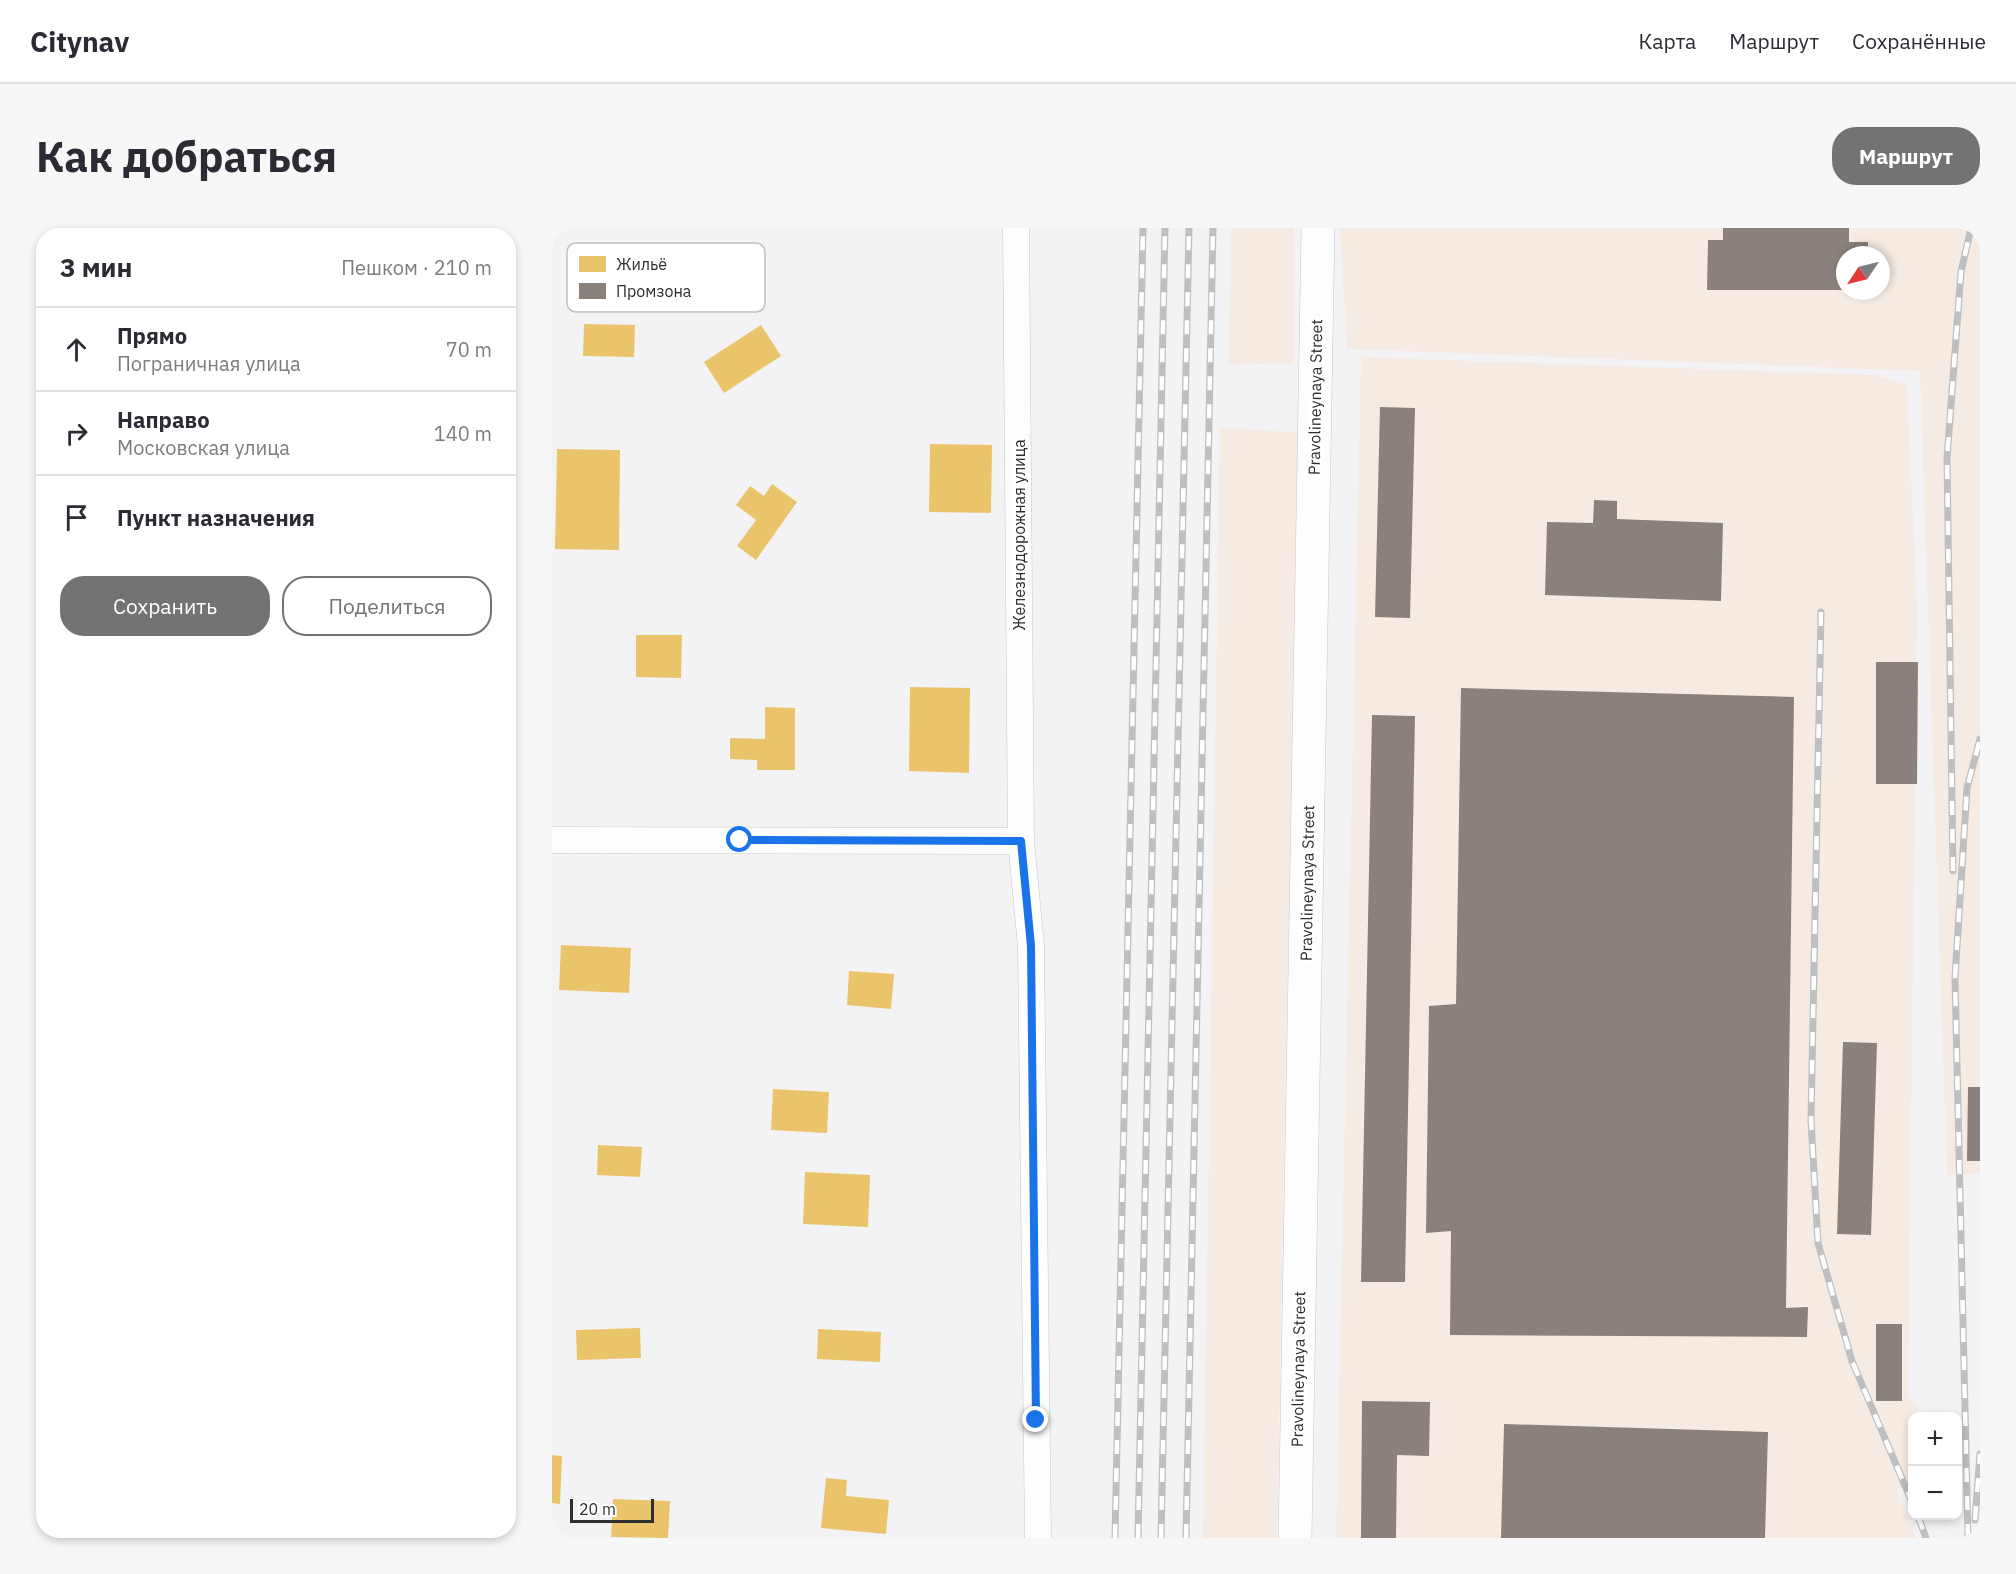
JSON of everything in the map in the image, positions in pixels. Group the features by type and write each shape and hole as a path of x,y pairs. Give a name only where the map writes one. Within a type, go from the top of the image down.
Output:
{"main road":[{"name":"Pravolineynaya Street","path":"1295,1538 1318,228"}],"street":[{"name":"Железнодорожная улица","path":"1017,228 1021,841 1031,946 1038,1538"},
{"path":"552,840 1021,841"}],"shaded area":[{"path":"1231,228 1294,228 1294,363 1229,365"},
{"path":"1340,228 1980,228 1980,1174 1947,1175 1920,371 1347,349"},
{"path":"1361,357 1875,375 1907,385 1917,609 1908,1397 1918,1404 1917,1412 1908,1412 1908,1485 1897,1491 1916,1538 1336,1538"},
{"path":"1220,427 1298,433 1277,1538 1203,1538"}],"building: Жильё":[{"path":"584,324 635,325 634,357 583,356"},
{"path":"761,325 781,356 724,393 704,362"},
{"path":"930,444 992,445 991,513 929,512"},
{"path":"557,449 620,450 619,550 555,549"},
{"path":"772,484 797,502 756,560 737,546 756,520 736,505 750,486 764,496"},
{"path":"636,635 682,635 681,678 636,677"},
{"path":"910,687 970,688 969,773 909,771"},
{"path":"765,707 795,708 795,770 757,770 757,760 730,759 730,738 765,739"},
{"path":"561,945 631,948 629,993 559,990"},
{"path":"849,971 894,974 891,1009 847,1005"},
{"path":"773,1089 829,1092 827,1133 771,1130"},
{"path":"598,1145 642,1147 640,1177 597,1175"},
{"path":"805,1172 870,1175 868,1227 803,1224"},
{"path":"640,1328 641,1358 577,1360 576,1330"},
{"path":"818,1329 881,1332 880,1362 817,1359"},
{"path":"552,1455 562,1456 560,1504 552,1503"},
{"path":"826,1478 847,1480 846,1496 889,1500 886,1534 821,1528"},
{"path":"613,1499 670,1501 668,1538 611,1537"}],"building: Промзона":[{"path":"1723,228 1849,228 1849,242 1868,242 1868,246 1836,246 1836,290 1707,290 1708,240 1723,240"},
{"path":"1380,407 1415,408 1410,618 1375,617"},
{"path":"1594,500 1617,501 1617,519 1723,523 1721,601 1545,595 1547,522 1593,523"},
{"path":"1876,662 1918,662 1917,784 1876,784"},
{"path":"1461,688 1794,697 1786,1308 1808,1307 1807,1337 1450,1335 1451,1231 1426,1233 1429,1006 1456,1004"},
{"path":"1372,715 1415,716 1405,1282 1361,1282"},
{"path":"1843,1042 1877,1043 1871,1235 1837,1234"},
{"path":"1968,1087 1980,1087 1980,1161 1967,1161"},
{"path":"1876,1324 1902,1324 1902,1401 1876,1401"},
{"path":"1362,1401 1430,1402 1429,1456 1397,1455 1396,1538 1361,1538"},
{"path":"1504,1424 1768,1432 1765,1538 1501,1538"}],"railway":[{"path":"1115,1538 1143,228"},
{"path":"1138,1538 1165,228"},
{"path":"1161,1538 1189,228"},
{"path":"1186,1538 1213,228"},
{"path":"1953,871 1947,458 1961,272 1971,228"},
{"path":"1821,612 1811,1120 1818,1243 1852,1361 1908,1493"},
{"path":"1968,1538 1955,978 1967,788 1980,739"},
{"path":"1975,1520 1980,1454"},
{"path":"1919,1520 1926,1538"}],"route":[{"path":"740,840 1021,841 1031,946 1036,1420"}]}
